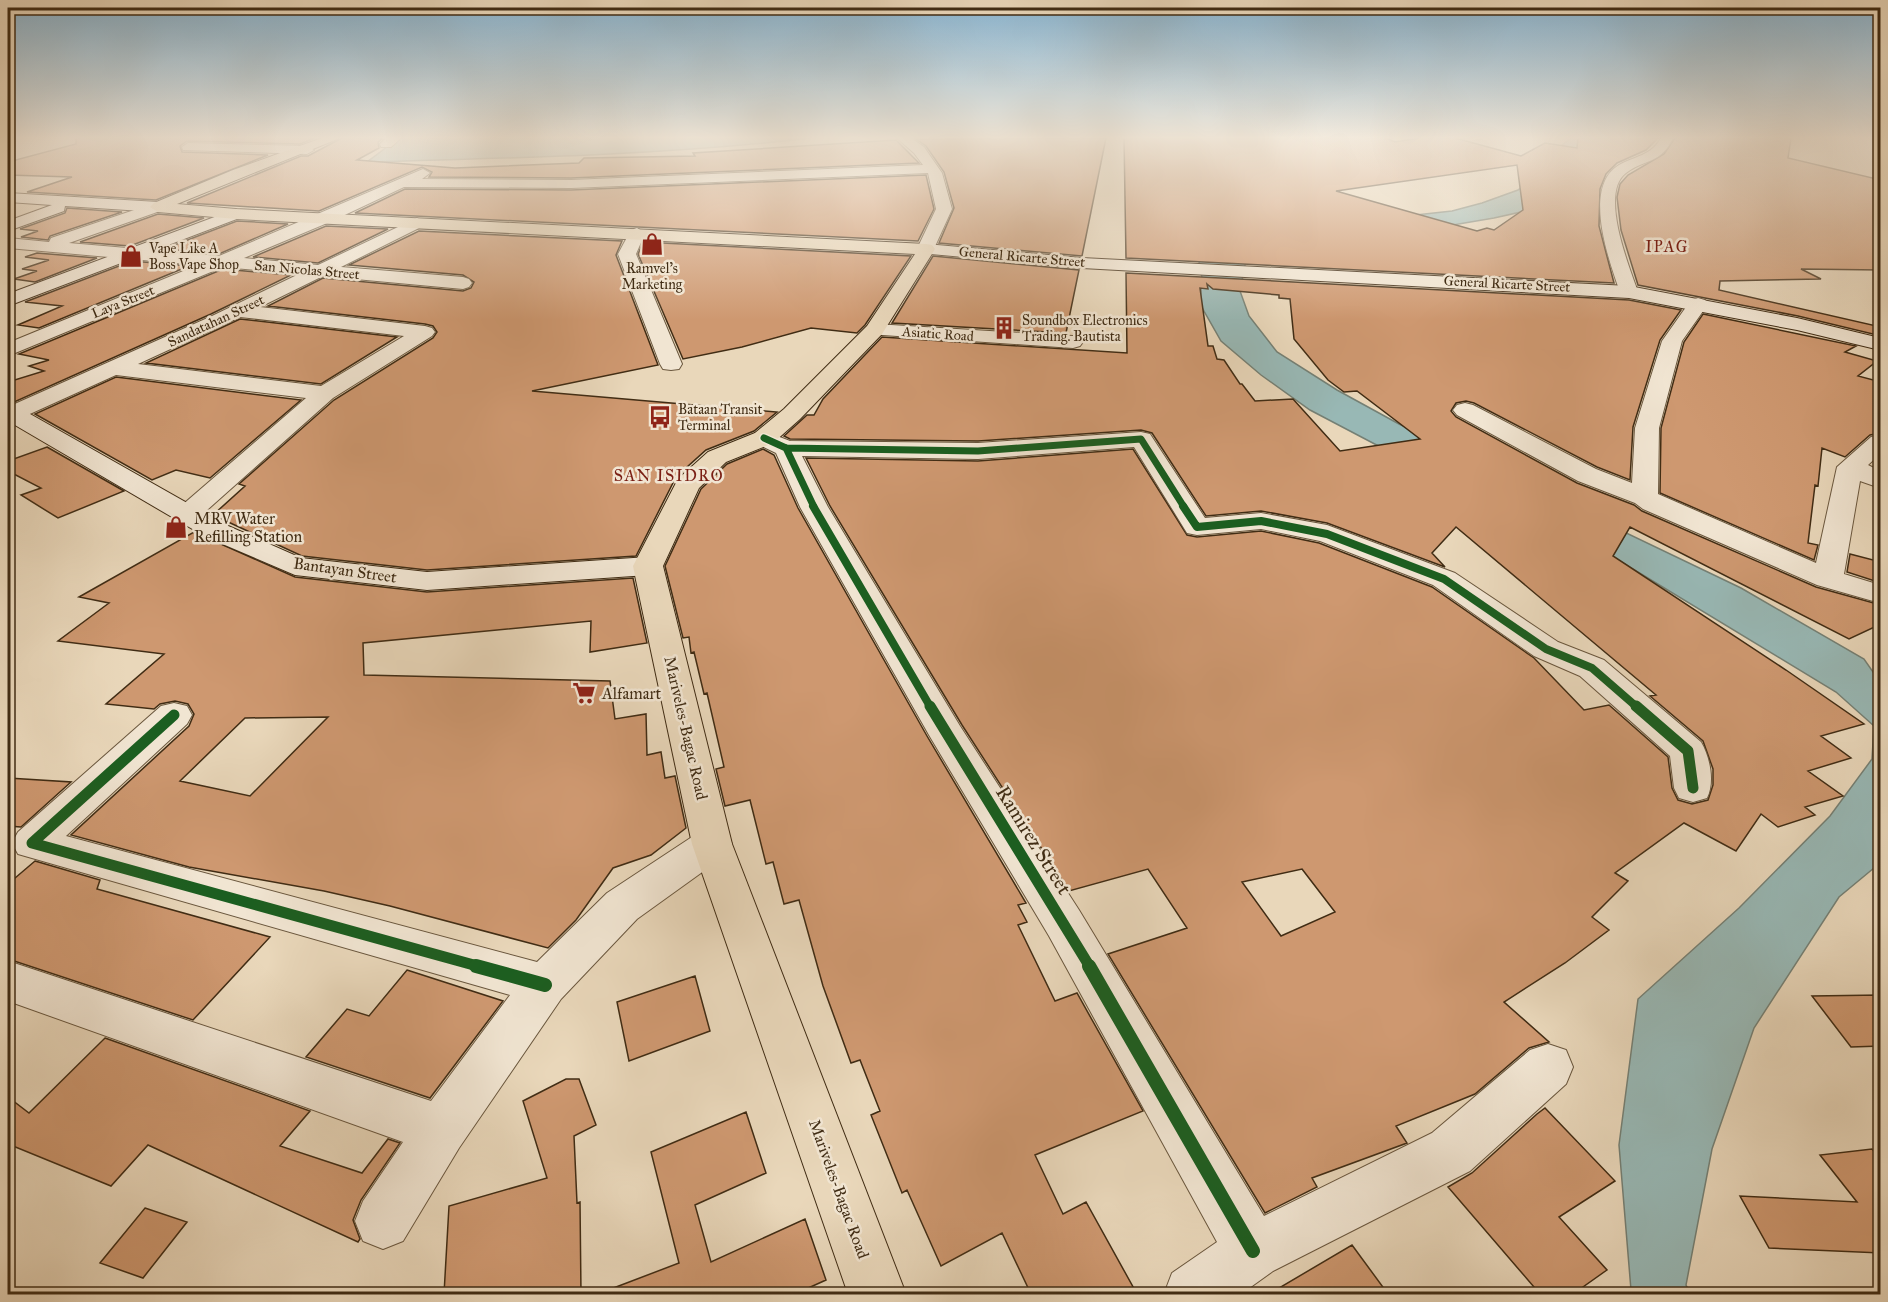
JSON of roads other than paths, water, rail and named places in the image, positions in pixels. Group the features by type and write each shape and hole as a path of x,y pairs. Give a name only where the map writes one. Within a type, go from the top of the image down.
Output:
{"main road":[{"path":"158,207 177,199"},
{"name":"General Ricarte Street","path":"158,207 236,214 926,249"},
{"path":"648,566 687,485 717,457 775,443 792,414 875,330 926,249"},
{"name":"Mariveles-Bagac Road","path":"648,566 712,844 877,1294"}],"street":[{"path":"18,199 158,207"},
{"name":"Laya Street","path":"8,350 369,199"},
{"path":"926,249 944,209 941,199"},
{"path":"1609,199 1611,237 1629,292"},
{"path":"8,226 72,203"},
{"path":"47,246 158,207"},
{"path":"8,300 236,214"},
{"name":"Sandatahan Street","path":"10,412 238,311 417,223"},
{"path":"637,233 627,254 671,364"},
{"name":"San Nicolas Street","path":"8,243 463,283"},
{"name":"General Ricarte Street","path":"926,249 1082,263 1629,292 1698,304 1846,336 1881,346"},
{"path":"1645,497 1647,428 1672,341 1698,304"},
{"path":"187,513 325,393 425,332 238,311"},
{"name":"Asiatic Road","path":"875,330 1072,342"},
{"path":"113,368 325,393"},
{"path":"1465,410 1587,475 1645,497 1653,503 1828,579 1881,594"},
{"name":"Bantayan Street","path":"10,412 216,531 295,566 427,581 648,566"},
{"path":"775,443 978,451 1141,439 1197,527 1261,521 1327,534 1444,579 1546,649 1592,668 1688,750 1693,788"},
{"path":"1828,579 1850,467 1881,442"},
{"name":"Ramirez Street","path":"775,443 947,735 1064,922 1253,1251"},
{"path":"1850,467 1881,480"},
{"path":"174,715 32,843 545,985"},
{"path":"383,1221 441,1130 545,985 622,906 712,844"},
{"path":"8,981 441,1130"},
{"path":"1193,1294 1253,1251 1450,1152 1548,1066"}],"water":[{"path":"1494,199 1544,199 1530,210 1494,218 1246,260 1240,291 1249,316 1277,352 1337,390 1399,424 1741,588 1864,659 1880,682 1880,863 1839,897 1754,1028 1712,1149 1686,1285 1691,1294 1633,1294 1631,1290 1619,1145 1638,999 1739,908 1830,816 1872,759 1874,726 1836,692 1600,549 1388,451 1310,410 1261,375 1221,341 1200,304 1202,278 1198,256 1306,227 1452,211"}],"place":[{"name":"Ramvel's Marketing","path":"652,244"},
{"name":"Vape Like A Boss Vape Shop","path":"131,256"},
{"name":"Soundbox Electronics Trading. Bautista","path":"1004,328"},
{"name":"Bataan Transit Terminal","path":"660,417"},
{"name":"MRV Water Refilling Station","path":"176,527"},
{"name":"Alfamart","path":"584,693"}],"district":[{"name":"IPAG","path":"1667,246"},
{"name":"SAN ISIDRO","path":"669,475"}]}
